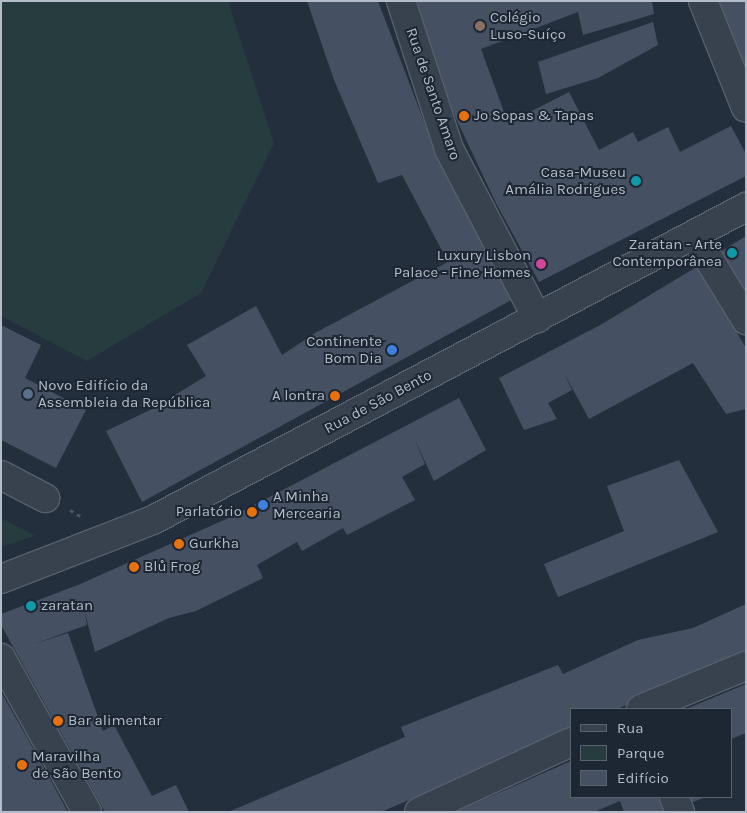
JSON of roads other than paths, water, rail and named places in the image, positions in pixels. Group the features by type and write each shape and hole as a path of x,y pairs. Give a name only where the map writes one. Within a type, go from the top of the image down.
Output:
{"street":[{"name":"Rua de Santo Amaro","path":"401,1 449,149 537,318"},
{"path":"703,1 746,108"},
{"name":"Rua de São Bento","path":"1,579 153,520 746,207"},
{"path":"694,235 746,320"},
{"path":"1,475 45,498"},
{"path":"1,658 87,812"},
{"path":"643,708 746,666"},
{"path":"420,812 570,742"},
{"path":"674,798 680,812"}],"place":[{"name":"Colégio Luso-Suíço","path":"480,26"},
{"name":"Jo Sopas & Tapas","path":"464,116"},
{"name":"Casa-Museu Amália Rodrigues","path":"636,181"},
{"name":"Zaratan - Arte Contemporânea","path":"732,253"},
{"name":"Luxury Lisbon Palace - Fine Homes","path":"541,264"},
{"name":"Continente Bom Dia","path":"392,350"},
{"name":"Novo Edifício da Assembleia da República","path":"28,394"},
{"name":"A lontra","path":"335,396"},
{"name":"A Minha Mercearia","path":"263,505"},
{"name":"Parlatório","path":"252,512"},
{"name":"Gurkha","path":"179,544"},
{"name":"Blů Frog","path":"134,567"},
{"name":"zaratan","path":"31,606"},
{"name":"Bar alimentar","path":"58,721"},
{"name":"Maravilha de São Bento","path":"22,765"}]}
